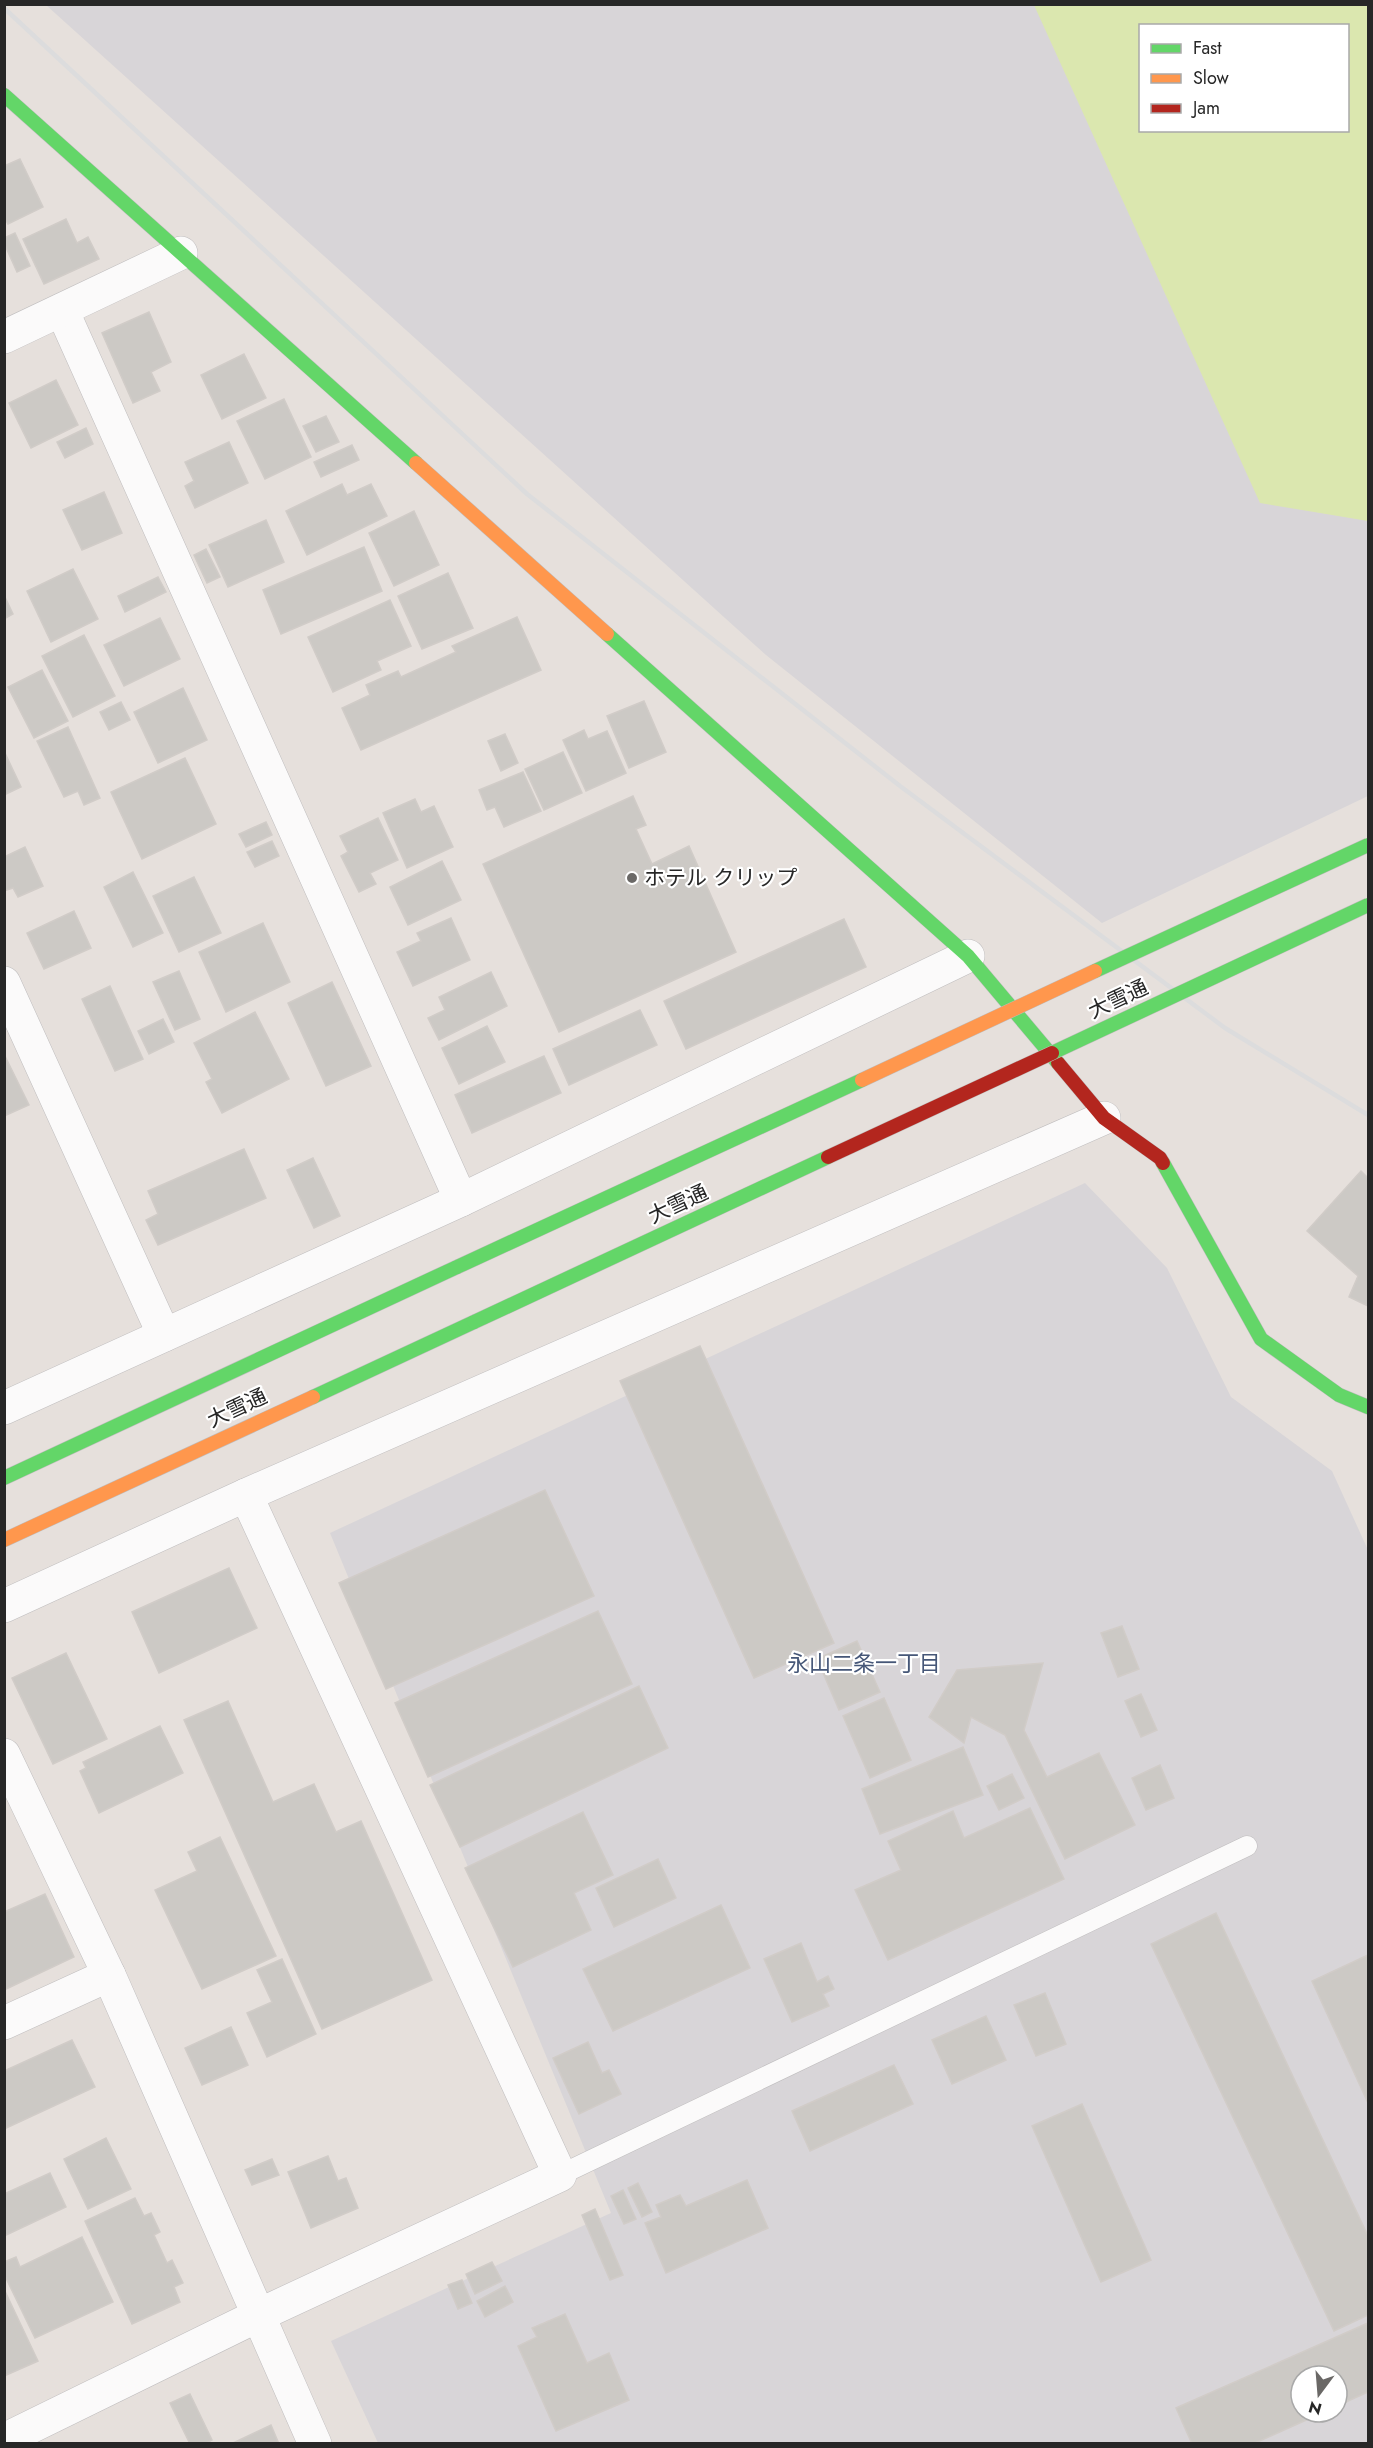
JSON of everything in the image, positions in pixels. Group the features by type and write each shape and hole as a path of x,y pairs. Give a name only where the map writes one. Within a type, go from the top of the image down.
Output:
{"main road":[{"path":"4,95 968,956 1104,1118 1160,1158 1261,1339 1339,1395 1368,1407"},
{"name":"大雪通","path":"4,1478 1368,845"},
{"name":"大雪通","path":"4,1539 1368,905"}],"street":[{"path":"4,337 181,253"},
{"path":"62,310 461,1200"},
{"path":"4,1408 461,1200 968,956"},
{"path":"4,983 164,1335"},
{"path":"4,1606 246,1495 1104,1118"},
{"path":"4,2440 259,2315 560,2175 246,1495"},
{"path":"4,1755 109,1975 315,2444"},
{"path":"4,2023 109,1975"}],"lane":[{"path":"560,2175 1247,1846"}],"shaded area":[{"path":"46,5 1368,5 1368,796 1102,923 766,655"},
{"path":"1085,1183 1167,1268 1231,1397 1332,1471 1368,1550 1368,2443 378,2443 331,2341 611,2213 330,1533"}],"green space":[{"path":"1034,5 1368,5 1368,521 1260,503"}],"building":[{"path":"20,159 43,207 8,224 4,217 4,166"},
{"path":"66,219 77,243 88,237 99,259 44,284 23,239"},
{"path":"15,233 30,266 17,272 4,243 4,238"},
{"path":"149,312 171,362 151,372 160,391 133,403 102,333"},
{"path":"244,354 266,398 222,419 201,375"},
{"path":"56,380 78,425 31,448 9,403"},
{"path":"284,399 311,457 265,479 237,421"},
{"path":"326,416 339,442 316,452 303,426"},
{"path":"86,428 93,444 65,458 57,442"},
{"path":"229,442 248,483 195,508 185,486 194,481 185,462"},
{"path":"352,445 359,460 321,477 314,462"},
{"path":"342,484 347,495 371,484 387,516 307,555 286,511"},
{"path":"104,492 122,533 82,550 63,510"},
{"path":"414,511 439,565 394,586 369,533"},
{"path":"266,520 284,562 228,587 209,545"},
{"path":"364,547 382,591 281,634 263,590"},
{"path":"206,549 220,577 207,583 194,555"},
{"path":"73,569 98,619 51,642 27,591"},
{"path":"448,573 473,628 422,649 398,596"},
{"path":"158,577 166,592 125,612 118,596"},
{"path":"4,595 13,614 4,619"},
{"path":"390,600 411,646 377,661 381,670 333,692 308,637"},
{"path":"517,617 541,670 361,750 342,708 370,695 366,685 398,671 401,677 456,652 452,646"},
{"path":"160,618 180,659 124,686 104,645"},
{"path":"84,635 115,696 73,717 42,656"},
{"path":"42,670 68,721 34,738 8,687"},
{"path":"183,688 207,740 158,763 134,712"},
{"path":"644,701 666,752 629,768 607,716"},
{"path":"121,702 130,720 109,730 100,712"},
{"path":"68,727 100,798 84,805 78,791 64,797 37,741"},
{"path":"584,730 588,739 607,731 626,773 586,791 563,740"},
{"path":"505,734 518,763 501,771 488,741"},
{"path":"563,752 582,793 544,810 525,769"},
{"path":"4,754 21,787 4,795"},
{"path":"185,758 216,824 142,859 111,792"},
{"path":"523,772 541,811 504,827 495,807 487,810 479,790"},
{"path":"633,796 646,825 636,829 652,864 689,846 736,952 559,1032 483,864"},
{"path":"415,799 421,812 434,806 453,847 407,868 383,813"},
{"path":"378,818 398,860 370,873 376,884 359,892 341,856 348,852 340,836"},
{"path":"266,822 272,835 246,847 239,834"},
{"path":"272,841 279,856 255,867 247,852"},
{"path":"25,847 43,886 18,897 13,888 4,891 4,857"},
{"path":"442,861 461,900 408,925 390,887"},
{"path":"133,872 163,933 133,947 104,887"},
{"path":"194,877 221,933 179,952 153,896"},
{"path":"74,911 91,948 44,969 27,933"},
{"path":"451,918 470,960 413,986 397,952 421,941 417,933"},
{"path":"844,919 866,967 686,1049 664,1001"},
{"path":"263,923 290,982 226,1012 199,952"},
{"path":"179,971 200,1019 175,1030 153,982"},
{"path":"491,972 507,1006 439,1040 428,1018 445,1010 439,997"},
{"path":"332,982 371,1066 326,1086 288,1003"},
{"path":"110,986 143,1059 115,1071 82,999"},
{"path":"640,1010 657,1045 569,1085 553,1049"},
{"path":"255,1012 289,1079 222,1113 206,1082 212,1079 194,1043"},
{"path":"163,1019 174,1042 149,1054 138,1031"},
{"path":"487,1026 505,1062 459,1084 442,1048"},
{"path":"4,1054 29,1105 4,1116"},
{"path":"544,1056 561,1093 472,1133 455,1095"},
{"path":"244,1149 266,1198 158,1245 146,1220 158,1214 148,1191"},
{"path":"313,1158 340,1216 314,1228 287,1170"},
{"path":"1361,1171 1368,1178 1368,1306 1349,1297 1358,1276 1307,1231"},
{"path":"700,1346 834,1643 754,1678 620,1381"},
{"path":"545,1490 594,1596 386,1689 339,1583"},
{"path":"229,1568 257,1628 159,1673 132,1612"},
{"path":"598,1611 632,1684 428,1777 395,1703"},
{"path":"1122,1626 1139,1669 1118,1677 1101,1633"},
{"path":"857,1641 880,1692 839,1710 817,1659"},
{"path":"66,1653 107,1739 53,1764 12,1678"},
{"path":"1043,1663 1024,1730 1047,1777 1099,1753 1135,1825 1065,1859 1005,1735 971,1717 964,1743 929,1717 957,1670"},
{"path":"639,1686 668,1748 460,1847 430,1785"},
{"path":"1141,1694 1157,1730 1141,1737 1125,1701"},
{"path":"884,1698 911,1760 870,1778 843,1716"},
{"path":"228,1701 273,1802 314,1784 336,1832 361,1821 432,1980 322,2029 184,1720"},
{"path":"160,1726 183,1773 99,1813 80,1771 86,1768 83,1762"},
{"path":"963,1747 983,1795 880,1834 862,1789"},
{"path":"1160,1765 1174,1798 1146,1810 1132,1778"},
{"path":"1012,1774 1024,1798 999,1810 987,1786"},
{"path":"1030,1808 1064,1879 888,1960 855,1890 901,1870 888,1841 953,1811 964,1838"},
{"path":"583,1812 613,1875 574,1893 591,1930 513,1967 465,1868"},
{"path":"220,1837 276,1956 202,1989 155,1890 197,1871 188,1852"},
{"path":"658,1859 676,1898 614,1927 596,1888"},
{"path":"45,1894 74,1957 4,1990 4,1912"},
{"path":"721,1905 750,1968 613,2031 583,1969"},
{"path":"1216,1913 1368,2236 1368,2315 1334,2331 1151,1944"},
{"path":"801,1943 817,1982 828,1976 834,1989 823,1994 829,2006 792,2022 764,1959"},
{"path":"1368,1955 1368,2103 1312,1981"},
{"path":"282,1959 316,2034 267,2057 247,2013 272,2002 257,1970"},
{"path":"1045,1993 1066,2044 1036,2056 1014,2005"},
{"path":"986,2016 1006,2060 952,2084 932,2040"},
{"path":"231,2027 248,2065 202,2085 185,2048"},
{"path":"72,2040 95,2087 4,2129 4,2071"},
{"path":"588,2042 602,2073 609,2070 621,2094 579,2114 553,2058"},
{"path":"894,2065 913,2104 810,2151 792,2111"},
{"path":"1082,2104 1151,2260 1101,2282 1032,2126"},
{"path":"106,2138 131,2189 88,2209 64,2159"},
{"path":"328,2156 338,2181 346,2178 358,2208 311,2228 288,2172"},
{"path":"272,2159 279,2175 252,2185 245,2170"},
{"path":"50,2173 66,2207 4,2236 4,2194"},
{"path":"747,2180 768,2228 666,2273 645,2223 661,2217 656,2205 680,2195 686,2206"},
{"path":"638,2183 652,2212 642,2217 628,2188"},
{"path":"623,2190 636,2219 624,2224 611,2196"},
{"path":"135,2198 144,2216 151,2213 160,2232 154,2235 167,2263 172,2260 183,2283 174,2287 180,2302 132,2324 85,2221"},
{"path":"595,2209 623,2275 610,2280 582,2215"},
{"path":"82,2237 113,2302 35,2338 4,2274 4,2262 16,2257 20,2267"},
{"path":"492,2262 502,2281 475,2294 466,2274"},
{"path":"462,2280 472,2303 458,2309 448,2285"},
{"path":"505,2286 513,2302 485,2317 477,2301"},
{"path":"4,2289 38,2361 4,2376"},
{"path":"565,2314 587,2363 609,2353 629,2400 556,2431 518,2346 537,2337 532,2328"},
{"path":"1368,2323 1368,2392 1349,2401 1349,2364 1289,2364 1289,2424 1297,2424 1253,2444 1192,2444 1176,2408"},
{"path":"190,2394 212,2440 205,2444 190,2444 170,2403"},
{"path":"271,2425 279,2444 231,2444"}],"railway":[{"path":"4,8 527,494 900,786 1225,1028 1368,1115"}],"traffic: fast":[{"path":"4,95 416,463"},
{"path":"607,634 968,956 1058,1063"},
{"path":"1095,971 1368,845"},
{"path":"1052,1053 1368,905"},
{"path":"457,1267 862,1080"},
{"path":"474,1322 828,1157"},
{"path":"1163,1163 1261,1339 1339,1395 1368,1407"},
{"path":"4,1478 457,1267"},
{"path":"313,1397 474,1322"}],"traffic: slow":[{"path":"416,463 607,634"},
{"path":"862,1080 1095,971"},
{"path":"4,1540 313,1397"}],"traffic: jam":[{"path":"828,1157 1052,1053"},
{"path":"1058,1063 1104,1118 1160,1158 1163,1163"}],"place":[{"name":"ホテル クリップ","path":"632,878"}],"district":[{"name":"永山二条一丁目","path":"864,1663"}]}
